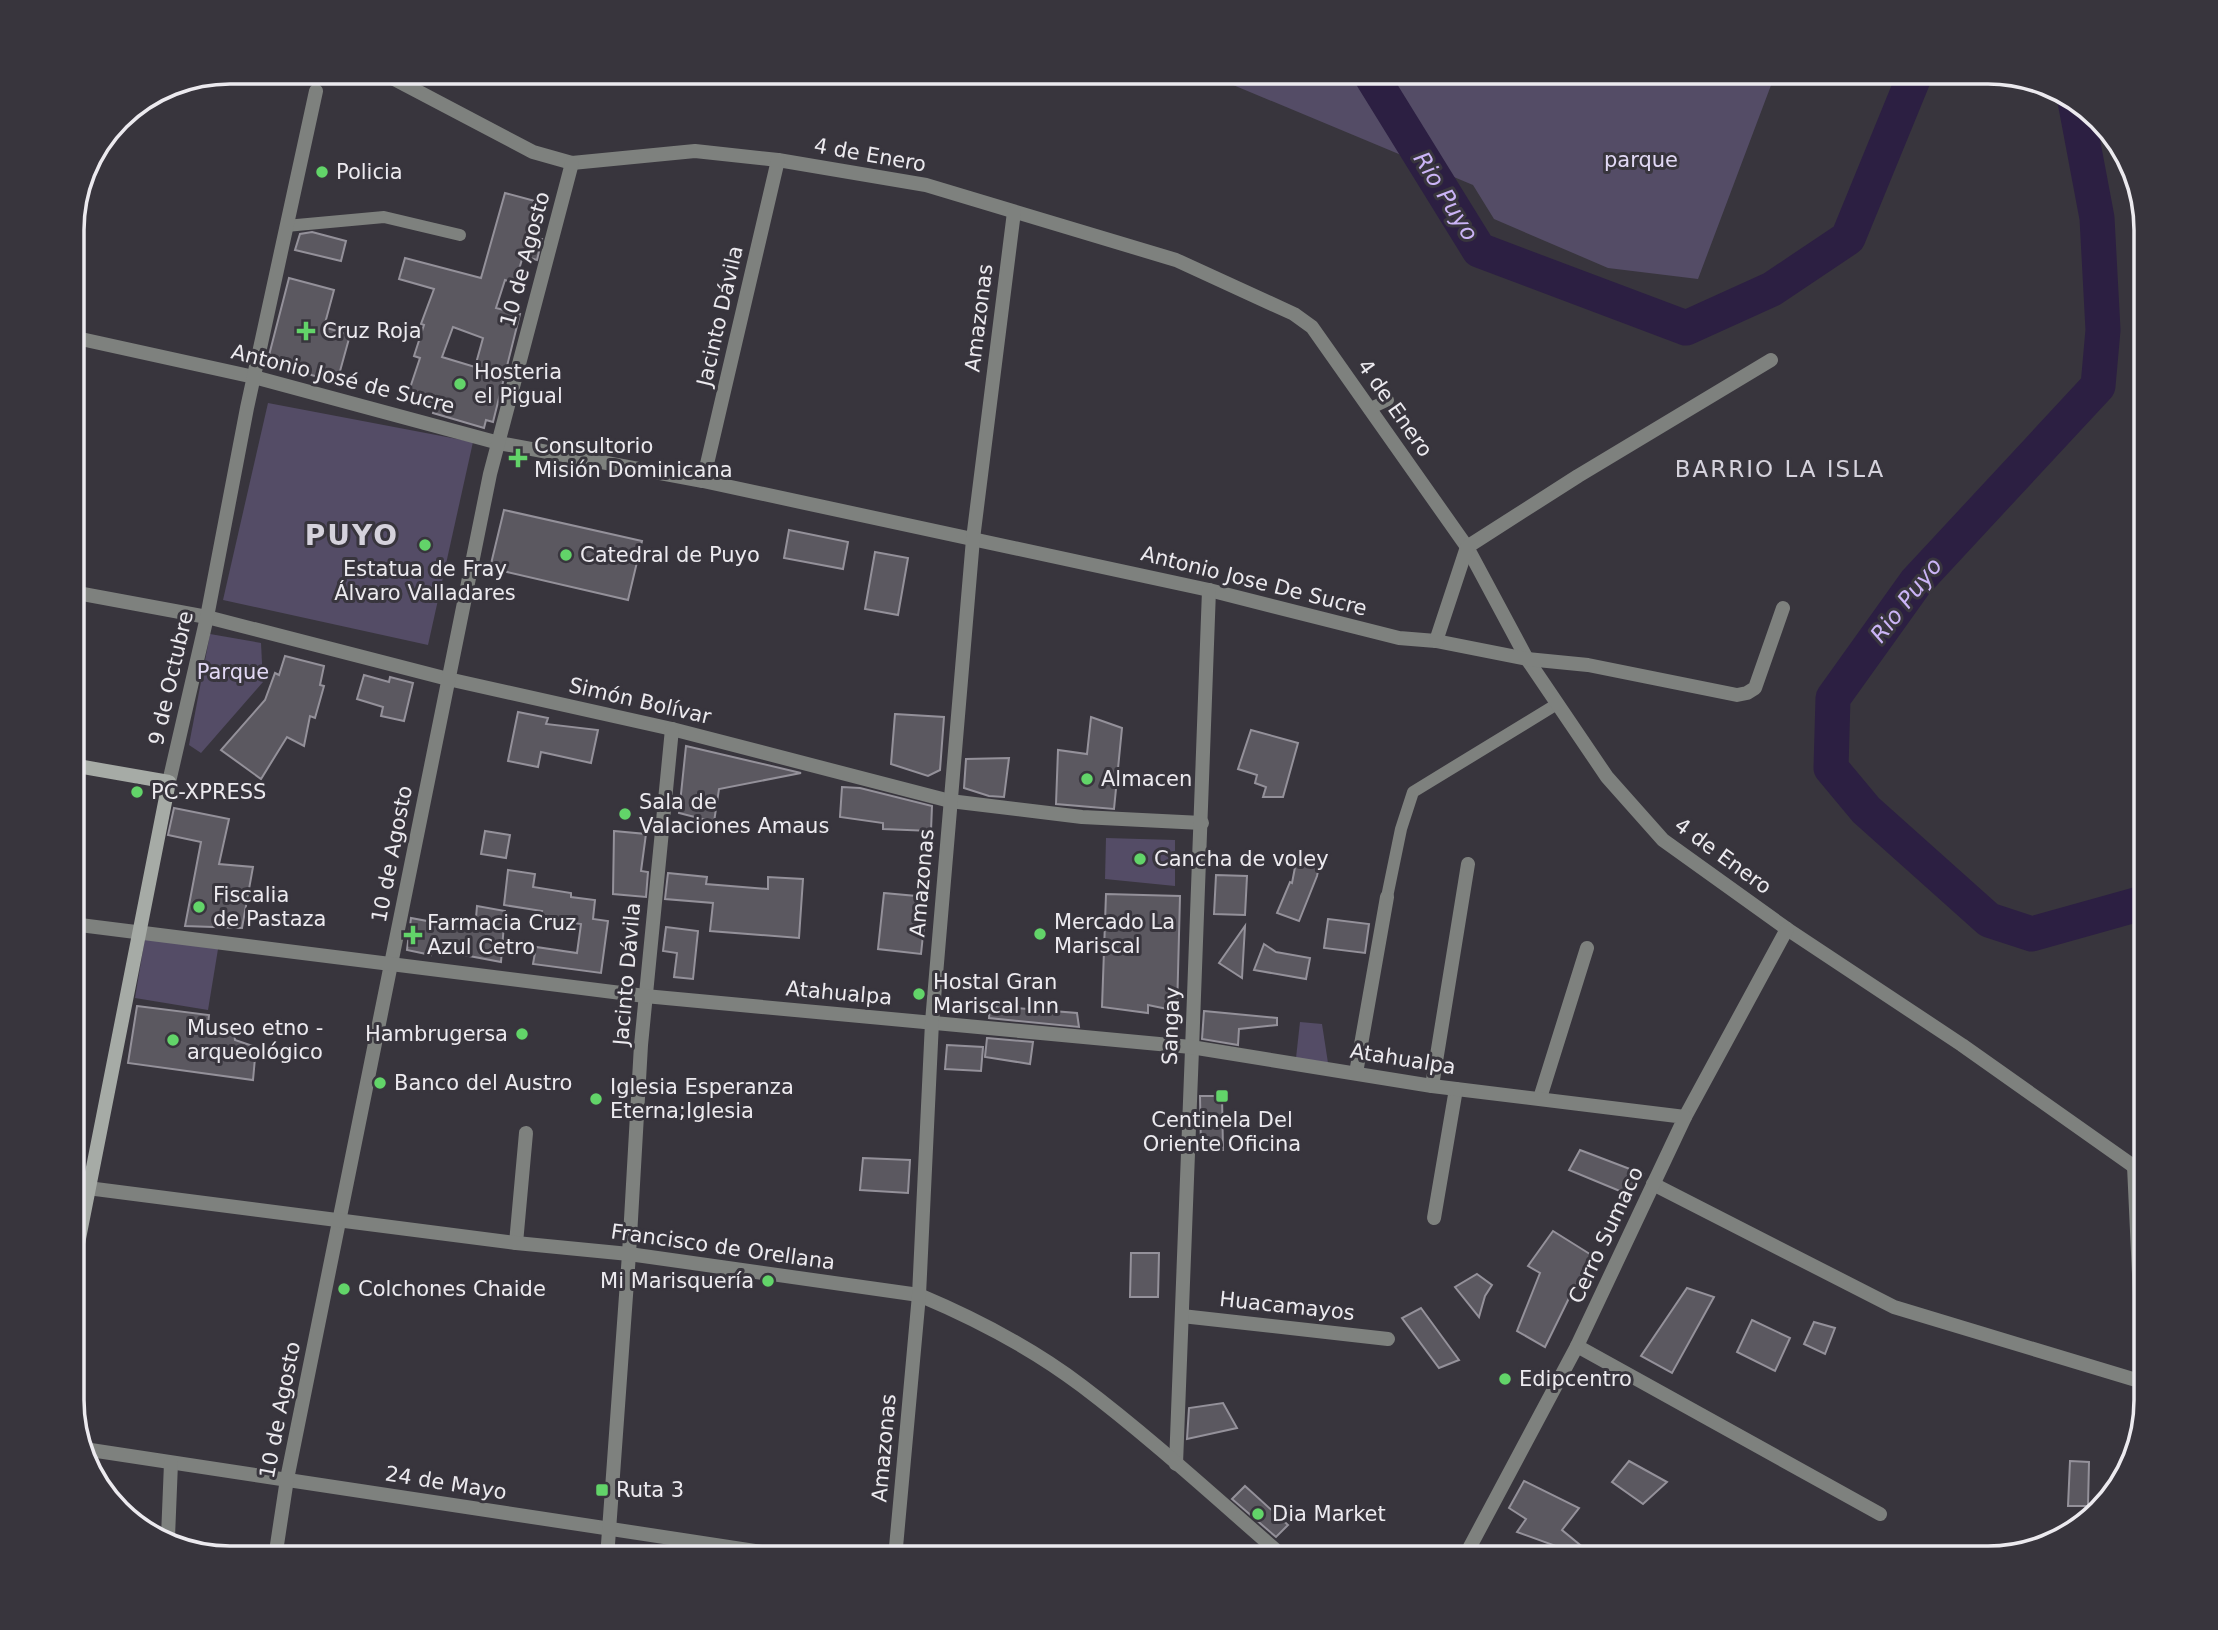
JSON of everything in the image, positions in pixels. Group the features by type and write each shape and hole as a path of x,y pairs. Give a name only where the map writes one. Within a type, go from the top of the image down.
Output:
{"main road":[{"path":"84,767 169,782"},
{"name":"9 de Octubre","path":"84,1210 169,782"}],"street":[{"name":"4 de Enero","path":"404,84 533,152 572,163 695,150 778,160 926,185 1176,260 1294,314 1312,327 1467,547 1527,659 1607,777 1663,840 1787,929 1962,1045 2134,1167"},
{"name":"9 de Octubre","path":"169,782 207,617 254,377 316,91"},
{"name":"Jacinto Dávila","path":"703,481 778,160"},
{"name":"10 de Agosto","path":"277,1546 287,1479 490,474 572,163"},
{"name":"Amazonas","path":"896,1546 919,1295 932,1022 972,539 1014,212"},
{"name":"Antonio José de Sucre","path":"84,340 254,377 499,443 703,481 972,539"},
{"path":"1436,641 1467,547 1578,476 1771,360"},
{"name":"Antonio Jose De Sucre","path":"972,539 1209,590 1399,638 1436,641 1527,659 1588,664 1737,695 1755,688 1783,608"},
{"name":"Sangay","path":"1176,1464 1209,590"},
{"name":"Simón Bolívar","path":"84,594 207,617 449,678 672,729 950,801 1082,817 1202,823"},
{"name":"Jacinto Dávila","path":"608,1546 645,996 672,729"},
{"path":"1432,1086 1457,918 1468,864"},
{"path":"1356,1073 1387,897"},
{"name":"Atahualpa","path":"84,925 645,996 1191,1047 1432,1086 1685,1117"},
{"name":"Cerro Sumaco","path":"1470,1546 1577,1346 1685,1117 1787,929"},
{"path":"1540,1098 1587,948"},
{"path":"1434,1218 1456,1089"},
{"path":"516,1244 526,1133"},
{"path":"1653,1184 1895,1307 2134,1380"},
{"name":"Francisco de Orellana","path":"84,1188 516,1244 629,1254 919,1295 961,1312 999,1332 1081,1385 1271,1546"},
{"name":"Huacamayos","path":"1181,1316 1388,1339"},
{"path":"1577,1346 1880,1514"},
{"name":"24 de Mayo","path":"93,1450 723,1546"},
{"path":"168,1532 172,1463"}],"lane":[{"path":"286,226 384,218 460,235"},
{"path":"1369,409 1388,400"},
{"path":"1387,897 1401,829 1413,792 1557,704"}],"green space":[{"name":"parque","path":"1231,84 1771,84 1698,279 1608,268 1494,219 1473,185"},
{"path":"268,403 473,442 428,645 223,600"},
{"name":"Parque","path":"210,634 261,643 263,682 201,753 189,745"},
{"name":"Cancha de voley","path":"1106,838 1175,840 1175,886 1105,879"},
{"path":"145,938 218,949 208,1010 135,998"},
{"path":"1300,1022 1322,1024 1328,1063 1296,1058"}],"building":[{"path":"505,193 546,204 536,238 542,239 537,260 523,256 515,283 505,280 496,308 520,314 493,422 486,420 484,428 433,413 434,409 406,400 420,358 414,356 424,325 421,324 434,289 399,279 405,258 481,278","holes":["453,327 483,338 475,367 442,357"]},
{"path":"312,232 346,241 341,261 295,250 300,234"},
{"name":"Cruz Roja","path":"289,278 334,290 324,327 350,335 337,382 267,363"},
{"name":"Catedral de Puyo","path":"504,510 642,541 628,600 490,568"},
{"path":"789,530 848,542 843,569 784,558"},
{"path":"875,552 908,558 898,615 865,609"},
{"path":"285,656 324,666 320,685 324,686 315,718 310,716 304,746 287,737 261,779 221,750 265,700 275,673 279,675"},
{"path":"364,675 389,682 390,677 413,683 404,721 381,716 383,707 357,699"},
{"path":"518,712 548,718 546,724 598,730 591,763 541,752 538,767 508,761"},
{"path":"895,714 944,717 940,770 928,776 891,764"},
{"name":"Almacen","path":"1091,717 1122,728 1114,809 1056,804 1058,750 1087,754"},
{"path":"1251,730 1298,743 1283,797 1263,797 1266,787 1255,783 1257,775 1238,769"},
{"path":"686,746 801,773 719,789 714,822 679,813"},
{"path":"1009,758 1004,797 989,796 964,788 966,759"},
{"path":"842,787 860,788 932,806 931,831 883,829 883,823 840,817"},
{"path":"174,808 229,819 219,864 253,867 242,928 185,926 201,842 168,835"},
{"path":"485,831 510,835 506,858 481,854"},
{"path":"614,831 646,834 641,871 648,872 646,897 613,894"},
{"path":"1297,857 1320,862 1299,921 1277,913 1290,882 1292,883"},
{"path":"508,870 535,874 533,887 595,900 593,919 608,921 601,973 533,964 536,947 577,953 581,924 540,918 542,911 504,905"},
{"path":"668,873 707,877 706,884 768,889 768,877 803,879 799,938 710,931 713,903 665,899"},
{"path":"1216,875 1247,876 1245,915 1214,914"},
{"path":"884,893 927,897 921,954 878,949"},
{"path":"1106,894 1180,896 1177,1011 1148,1005 1148,1013 1102,1007"},
{"path":"477,906 505,911 501,962 432,949 431,955 407,950 411,918 475,930"},
{"path":"1328,919 1369,924 1365,953 1324,948"},
{"path":"1245,926 1242,978 1219,963"},
{"path":"666,927 698,931 693,979 674,977 677,953 663,951"},
{"path":"1264,944 1276,952 1310,958 1306,979 1254,970"},
{"path":"137,1006 209,1015 208,1025 233,1027 235,1040 256,1047 253,1080 128,1063"},
{"path":"990,1006 1077,1013 1079,1027 989,1018"},
{"path":"1204,1011 1277,1018 1277,1025 1239,1029 1238,1045 1202,1039"},
{"path":"987,1038 1033,1042 1030,1064 985,1057"},
{"path":"947,1045 983,1047 981,1071 945,1069"},
{"path":"1200,1096 1222,1096 1223,1150 1201,1150"},
{"path":"1580,1150 1643,1174 1627,1194 1569,1170"},
{"path":"863,1158 910,1160 908,1193 860,1190"},
{"path":"1553,1231 1593,1256 1545,1347 1517,1331 1540,1273 1528,1266"},
{"path":"1131,1253 1159,1253 1158,1297 1130,1297"},
{"path":"1477,1274 1492,1285 1485,1296 1479,1317 1455,1287"},
{"path":"1687,1288 1714,1297 1672,1373 1641,1356"},
{"path":"1421,1308 1459,1360 1439,1368 1402,1318"},
{"path":"1752,1320 1790,1338 1775,1371 1737,1352"},
{"path":"1814,1322 1835,1328 1825,1354 1804,1344"},
{"path":"1223,1403 1237,1428 1187,1439 1189,1408"},
{"path":"1629,1461 1667,1482 1643,1504 1612,1482"},
{"path":"2070,1461 2089,1462 2088,1506 2068,1506"},
{"path":"1524,1481 1579,1508 1562,1530 1581,1546 1556,1546 1517,1532 1526,1519 1509,1508"},
{"name":"Dia Market","path":"1245,1486 1288,1525 1276,1537 1232,1499"}],"waterway":[{"name":"Rio Puyo","path":"1376,84 1479,250 1686,328 1772,289 1848,238 1911,84"},
{"name":"Rio Puyo","path":"2078,114 2097,218 2103,330 2098,386 1916,582 1833,698 1831,768 1866,810 1989,920 2032,934 2134,905"}],"place":[{"name":"Policia","path":"322,172"},
{"name":"Cruz Roja","path":"306,331"},
{"name":"Hosteria el Pigual","path":"460,384"},
{"name":"Consultorio Misión Dominicana","path":"518,458"},
{"name":"Estatua de Fray Álvaro Valladares","path":"425,545"},
{"name":"Catedral de Puyo","path":"566,555"},
{"name":"Almacen","path":"1087,779"},
{"name":"PC-XPRESS","path":"137,792"},
{"name":"Sala de Valaciones Amaus","path":"625,814"},
{"name":"Cancha de voley","path":"1140,859"},
{"name":"Fiscalia de Pastaza","path":"199,907"},
{"name":"Mercado La Mariscal","path":"1040,934"},
{"name":"Farmacia Cruz Azul Cetro","path":"413,935"},
{"name":"Hostal Gran Mariscal Inn","path":"919,994"},
{"name":"Hambrugersa","path":"522,1034"},
{"name":"Museo etno - arqueológico","path":"173,1040"},
{"name":"Banco del Austro","path":"380,1083"},
{"name":"Centinela Del Oriente Oficina","path":"1222,1096"},
{"name":"Iglesia Esperanza Eterna;Iglesia","path":"596,1099"},
{"name":"Mi Marisquería","path":"768,1281"},
{"name":"Colchones Chaide","path":"344,1289"},
{"name":"Edipcentro","path":"1505,1379"},
{"name":"Ruta 3","path":"602,1490"},
{"name":"Dia Market","path":"1258,1514"}],"district":[{"name":"BARRIO LA ISLA","path":"1780,469"},
{"name":"PUYO","path":"352,535"}]}
